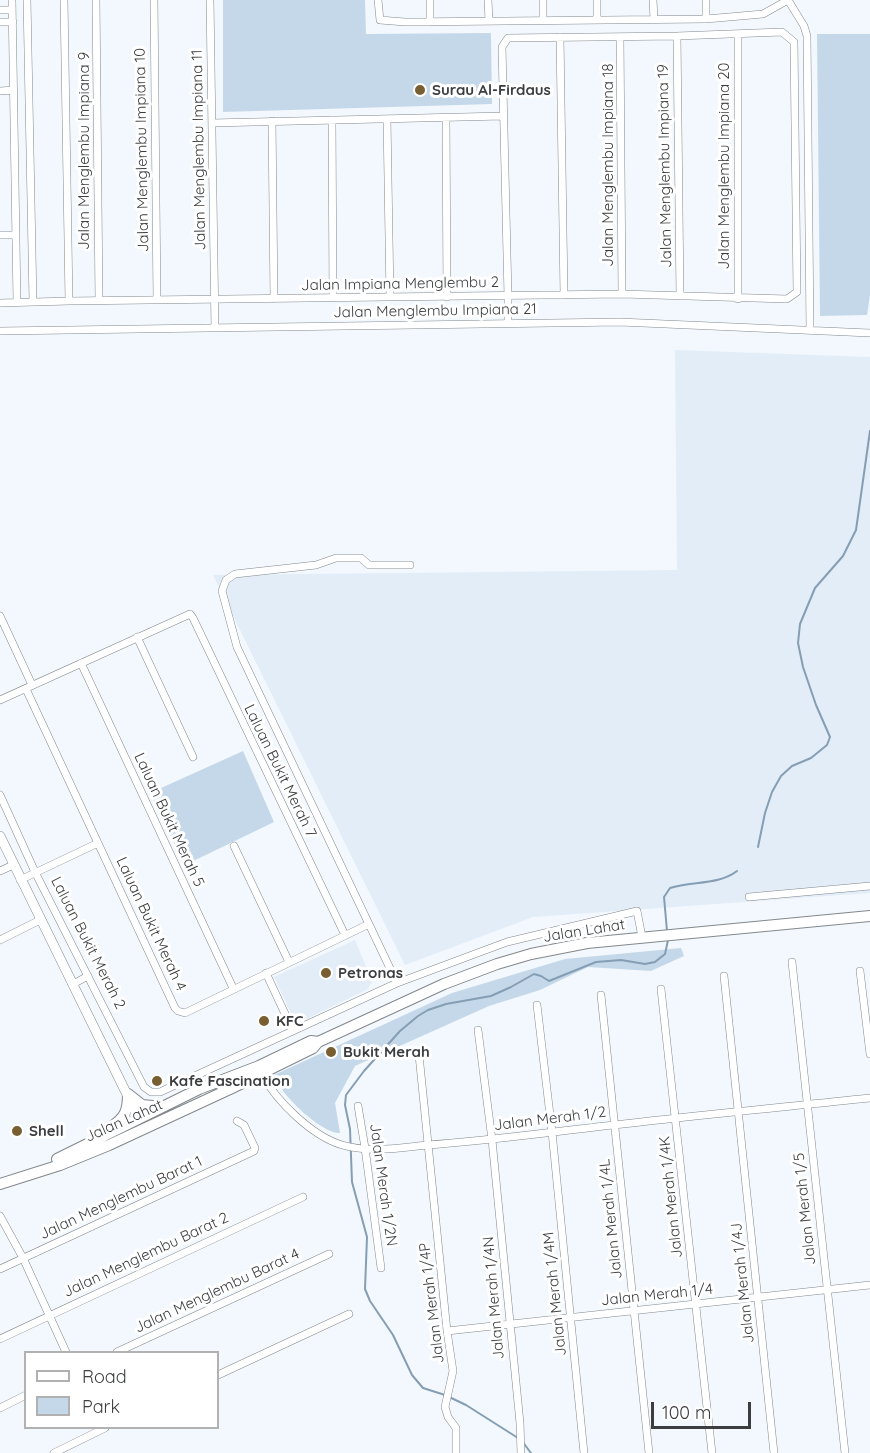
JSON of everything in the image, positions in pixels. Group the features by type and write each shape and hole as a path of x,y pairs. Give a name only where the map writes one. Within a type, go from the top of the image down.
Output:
{"main road":[{"name":"Jalan Lahat","path":"0,1179 57,1159 199,1089 259,1066 444,984 497,964 531,954 587,943 870,916"},
{"name":"Jalan Lahat","path":"0,1184 43,1171 143,1130 313,1048 314,1042"},
{"path":"199,1089 253,1073 262,1074"},
{"path":"128,1094 142,1105 164,1107"},
{"path":"57,1159 76,1145 121,1120 127,1113 128,1094"},
{"path":"76,1158 129,1131 137,1125 140,1119 149,1121 182,1105 207,1099"}],"street":[{"path":"12,0 17,302"},
{"path":"27,0 33,302"},
{"path":"64,0 69,302"},
{"name":"Jalan Menglembu Impiana 9","path":"96,0 99,301"},
{"name":"Jalan Menglembu Impiana 10","path":"154,0 157,300"},
{"name":"Jalan Menglembu Impiana 11","path":"210,0 215,328"},
{"path":"378,0 381,22 706,19 763,14 788,0 804,26 807,36 810,330"},
{"path":"430,0 430,22"},
{"path":"488,0 489,21"},
{"path":"543,0 543,21"},
{"path":"597,0 597,20"},
{"path":"653,0 654,20"},
{"path":"706,0 706,19"},
{"path":"0,10 12,10"},
{"path":"0,22 13,22"},
{"name":"Jalan Impiana Menglembu 2","path":"0,303 622,294 787,299 797,292 794,42 782,32 738,34"},
{"path":"508,323 502,47 508,38 738,34"},
{"name":"Jalan Menglembu Impiana 20","path":"738,34 738,299"},
{"name":"Jalan Menglembu Impiana 19","path":"677,36 680,296"},
{"name":"Jalan Menglembu Impiana 18","path":"620,37 622,294"},
{"path":"560,38 564,295"},
{"path":"0,91 14,90"},
{"path":"212,123 503,116"},
{"path":"446,118 447,297"},
{"path":"387,119 390,297"},
{"path":"332,120 333,298"},
{"path":"272,122 274,299"},
{"path":"0,236 16,235"},
{"name":"Jalan Menglembu Impiana 21","path":"0,331 620,322 870,333"},
{"path":"397,983 237,647 222,591 226,580 235,574 316,565 336,558 361,558 369,565 410,565"},
{"name":"Laluan Bukit Merah 7","path":"137,637 186,615 189,614 193,618 345,935"},
{"path":"0,616 29,687"},
{"path":"0,700 137,637 193,757"},
{"name":"Laluan Bukit Merah 5","path":"81,663 233,988"},
{"name":"Laluan Bukit Merah 4","path":"29,687 98,843 178,1011 185,1012 369,924"},
{"name":"Laluan Bukit Merah 2","path":"0,795 35,872 144,1087 151,1092 160,1092 293,1031"},
{"path":"0,836 140,1119"},
{"path":"20,880 98,843"},
{"path":"234,846 289,962"},
{"path":"0,871 13,864"},
{"path":"749,897 870,886"},
{"path":"266,973 293,1031 397,983 507,942 636,911 642,937"},
{"path":"0,940 40,920"},
{"name":"Jalan Merah 1/5","path":"792,962 845,1453"},
{"path":"860,971 870,1053"},
{"path":"73,984 88,976"},
{"name":"Jalan Merah 1/4J","path":"724,976 774,1453"},
{"name":"Jalan Merah 1/4K","path":"661,989 712,1453"},
{"name":"Jalan Merah 1/4L","path":"601,995 649,1453"},
{"name":"Jalan Merah 1/4M","path":"537,1005 572,1318 584,1453"},
{"name":"Jalan Merah 1/4N","path":"478,1030 492,1140 521,1453"},
{"name":"Jalan Merah 1/4P","path":"419,1054 453,1371 445,1407 448,1417 456,1428 456,1453"},
{"name":"Jalan Merah 1/2","path":"262,1074 267,1084 304,1124 341,1145 382,1150 870,1098"},
{"name":"Jalan Merah 1/2N","path":"358,1106 381,1268"},
{"name":"Jalan Menglembu Barat 1","path":"0,1269 254,1151 255,1148 244,1125 237,1121"},
{"name":"Jalan Menglembu Barat 2","path":"0,1339 303,1197"},
{"path":"0,1216 23,1258 65,1351"},
{"path":"0,1233 8,1229"},
{"name":"Jalan Menglembu Barat 4","path":"121,1351 328,1254"},
{"name":"Jalan Merah 1/4","path":"447,1331 870,1286"},
{"path":"219,1375 349,1314"},
{"path":"0,1408 24,1396"},
{"path":"54,1453 101,1429"}],"shaded area":[{"path":"675,350 870,357 870,893 533,917 405,965 213,575 677,570"},
{"path":"355,940 372,981 368,989 296,1024 274,977"}],"green space":[{"path":"223,0 365,0 366,34 491,33 492,104 223,112"},
{"path":"817,34 870,34 870,295 867,315 820,316"},
{"path":"243,751 274,822 185,865 150,793"},
{"path":"681,948 684,956 651,971 588,967 540,990 489,1006 355,1066 335,1103 340,1133 320,1126 306,1115 285,1094 274,1075 452,993 565,959"}],"waterway":[{"path":"758,847 765,813 772,792 781,776 792,766 811,758 827,745 830,737 803,667 798,643 800,624 815,588 843,556 856,530 870,431"},
{"path":"667,931 664,897 670,888 722,879 737,871"},
{"path":"518,1438 466,1405 423,1388 412,1375 393,1335 370,1301 365,1289 367,1237 352,1182 346,1095 400,1031 428,1010 446,1004 491,996 534,974 549,981 596,962 621,960 645,964 655,962 665,954 668,940"},
{"path":"522,1441 531,1453"}],"place":[{"name":"Surau Al-Firdaus","path":"420,90"},
{"name":"Petronas","path":"326,973"},
{"name":"KFC","path":"264,1021"},
{"name":"Bukit Merah","path":"331,1052"},
{"name":"Kafe Fascination","path":"157,1081"},
{"name":"Shell","path":"17,1131"}]}
